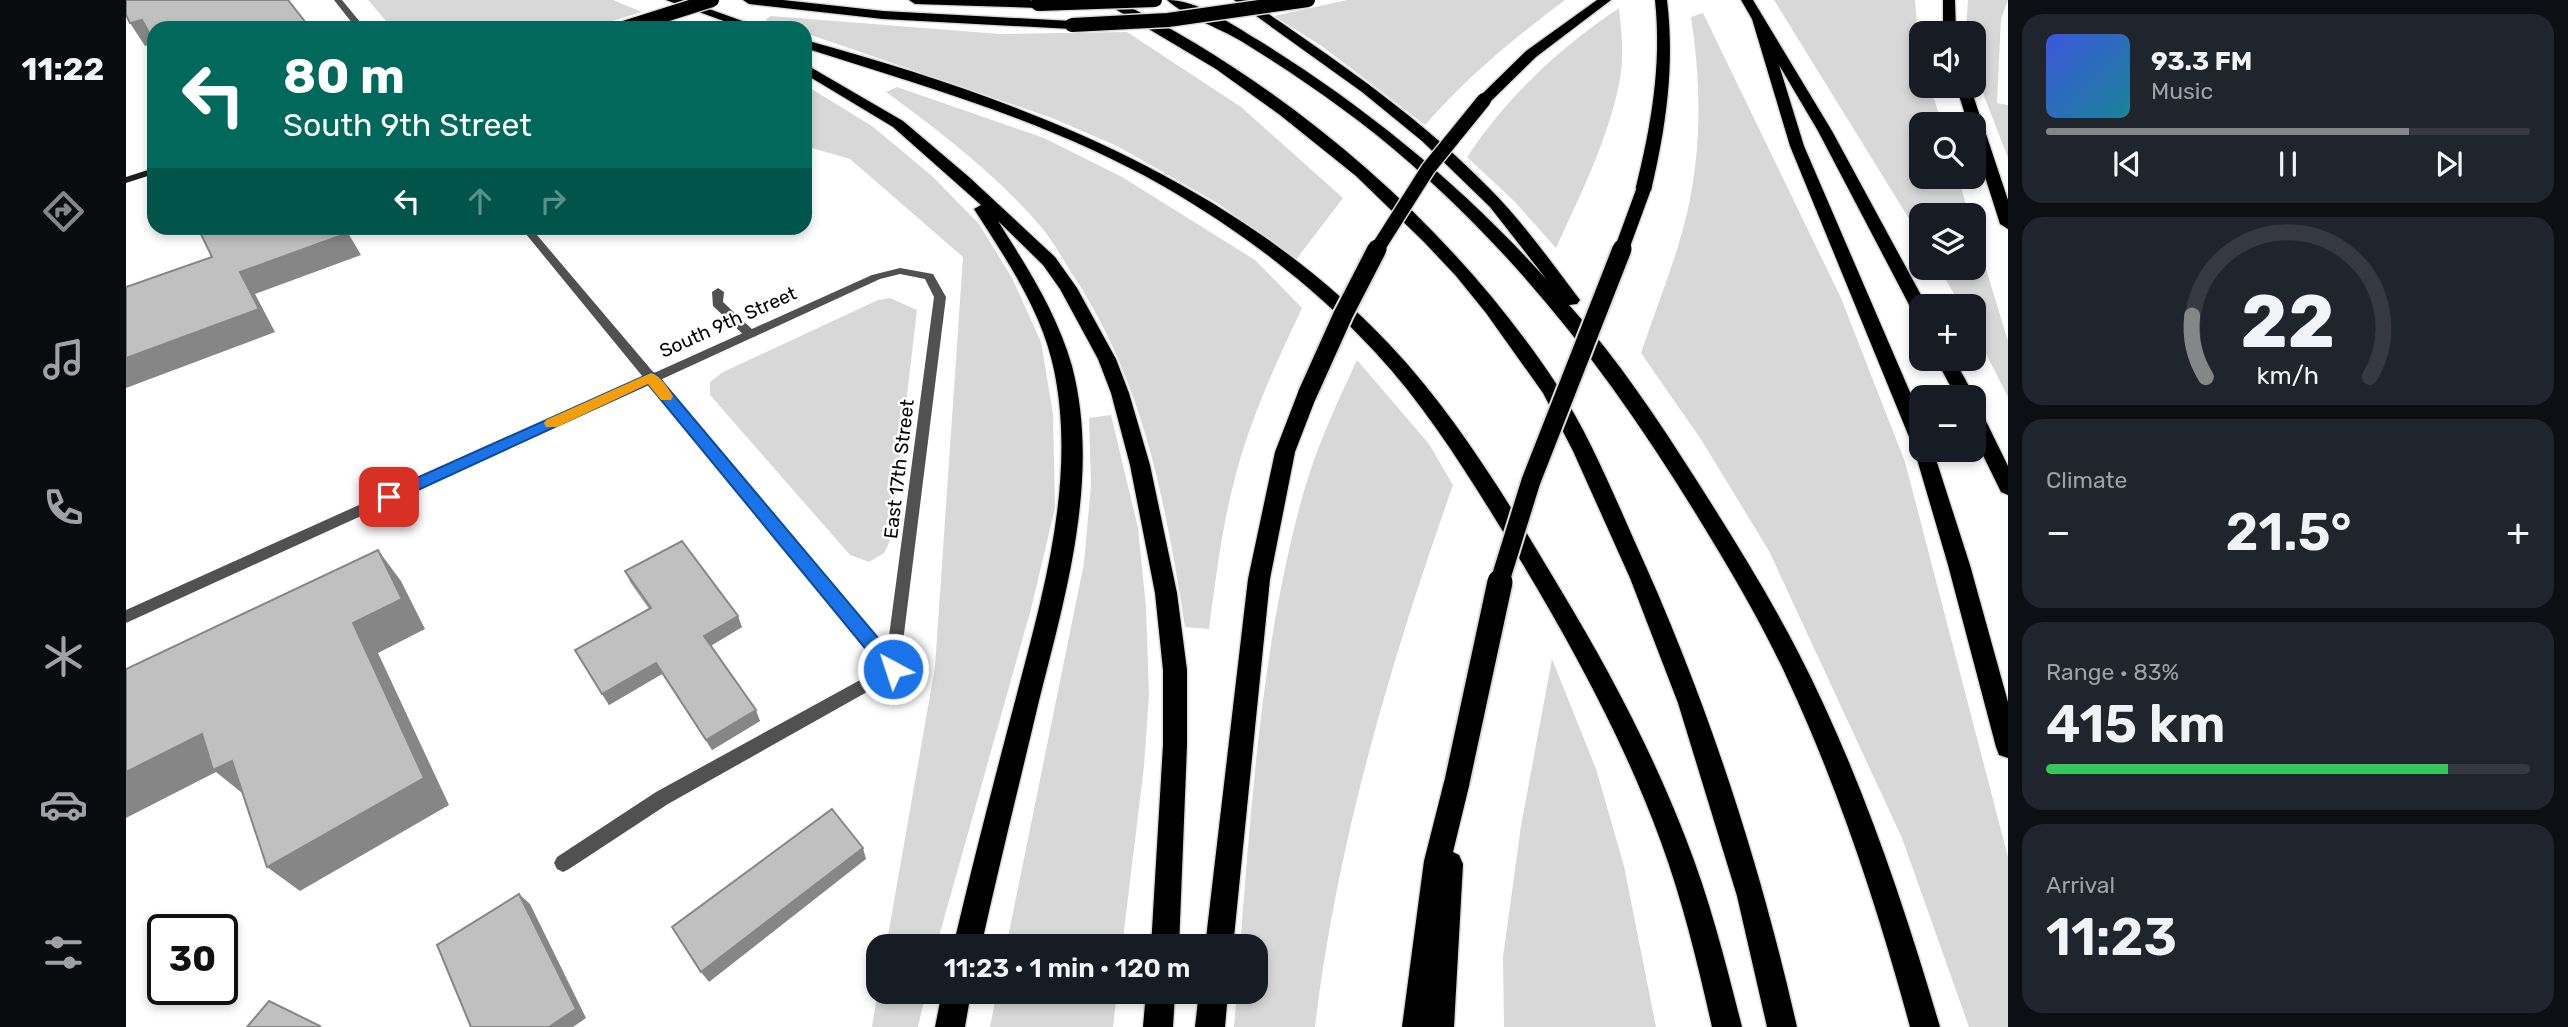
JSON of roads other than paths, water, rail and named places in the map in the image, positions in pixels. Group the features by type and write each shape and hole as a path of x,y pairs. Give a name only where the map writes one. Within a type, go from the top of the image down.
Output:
{"highway":[{"path":"664,0 710,21"},
{"path":"672,0 735,21"},
{"path":"646,21 712,0"},
{"path":"749,0 883,15 1072,25 1168,20 1308,0"},
{"path":"915,0 1038,5 1154,0"},
{"path":"1106,0 1155,24 1216,61 1336,149 1374,181 1456,265 1492,308 1552,393 1639,572 1675,662 1735,833 1762,932 1782,1027"},
{"path":"1173,0 1244,37 1353,110 1401,148 1507,248 1611,369 1709,517 1776,631 1811,703 1849,793 1881,883 1924,1027"},
{"path":"1240,0 1397,113 1487,194 1630,378 1674,442 1709,517"},
{"path":"1220,934 1259,579 1284,452 1307,396 1357,284 1398,210 1432,163 1484,100 1531,54 1605,0"},
{"path":"1417,1027 1437,861 1500,584 1539,461 1643,191 1660,123 1665,57 1661,0"},
{"path":"1746,0 1825,131 1911,294"},
{"path":"1949,0 1950,21"},
{"path":"1758,19 1797,146 1909,413"},
{"path":"812,46 1005,108 1106,149 1164,180 1247,233 1333,303 1380,346 1425,397 1457,439 1598,675 1653,791 1689,885 1727,1027"},
{"path":"812,72 898,124 964,180 1049,261 1068,288 1107,359 1120,393 1140,465 1166,593 1175,670 1175,745 1166,934"},
{"path":"1966,98 2008,224"},
{"path":"964,180 1034,292 1046,317 1063,371 1070,455 1065,517 1047,621 970,934"},
{"path":"1986,441 2008,487"},
{"path":"1926,462 1959,565 2008,747"},
{"path":"1439,1027 1457,782"},
{"path":"950,1027 955,1004"},
{"path":"1158,1027 1160,1004"},
{"path":"1210,1027 1213,1004"}],"main road":[{"path":"126,180 147,173"}],"street":[{"path":"338,0 355,21"},
{"path":"532,235 893,669 662,798 563,863"},
{"name":"South 9th Street","path":"126,617 876,277 900,271 929,276"},
{"name":"East 17th Street","path":"893,669 940,297 929,276"},
{"path":"718,292 717,303 750,334"}]}
